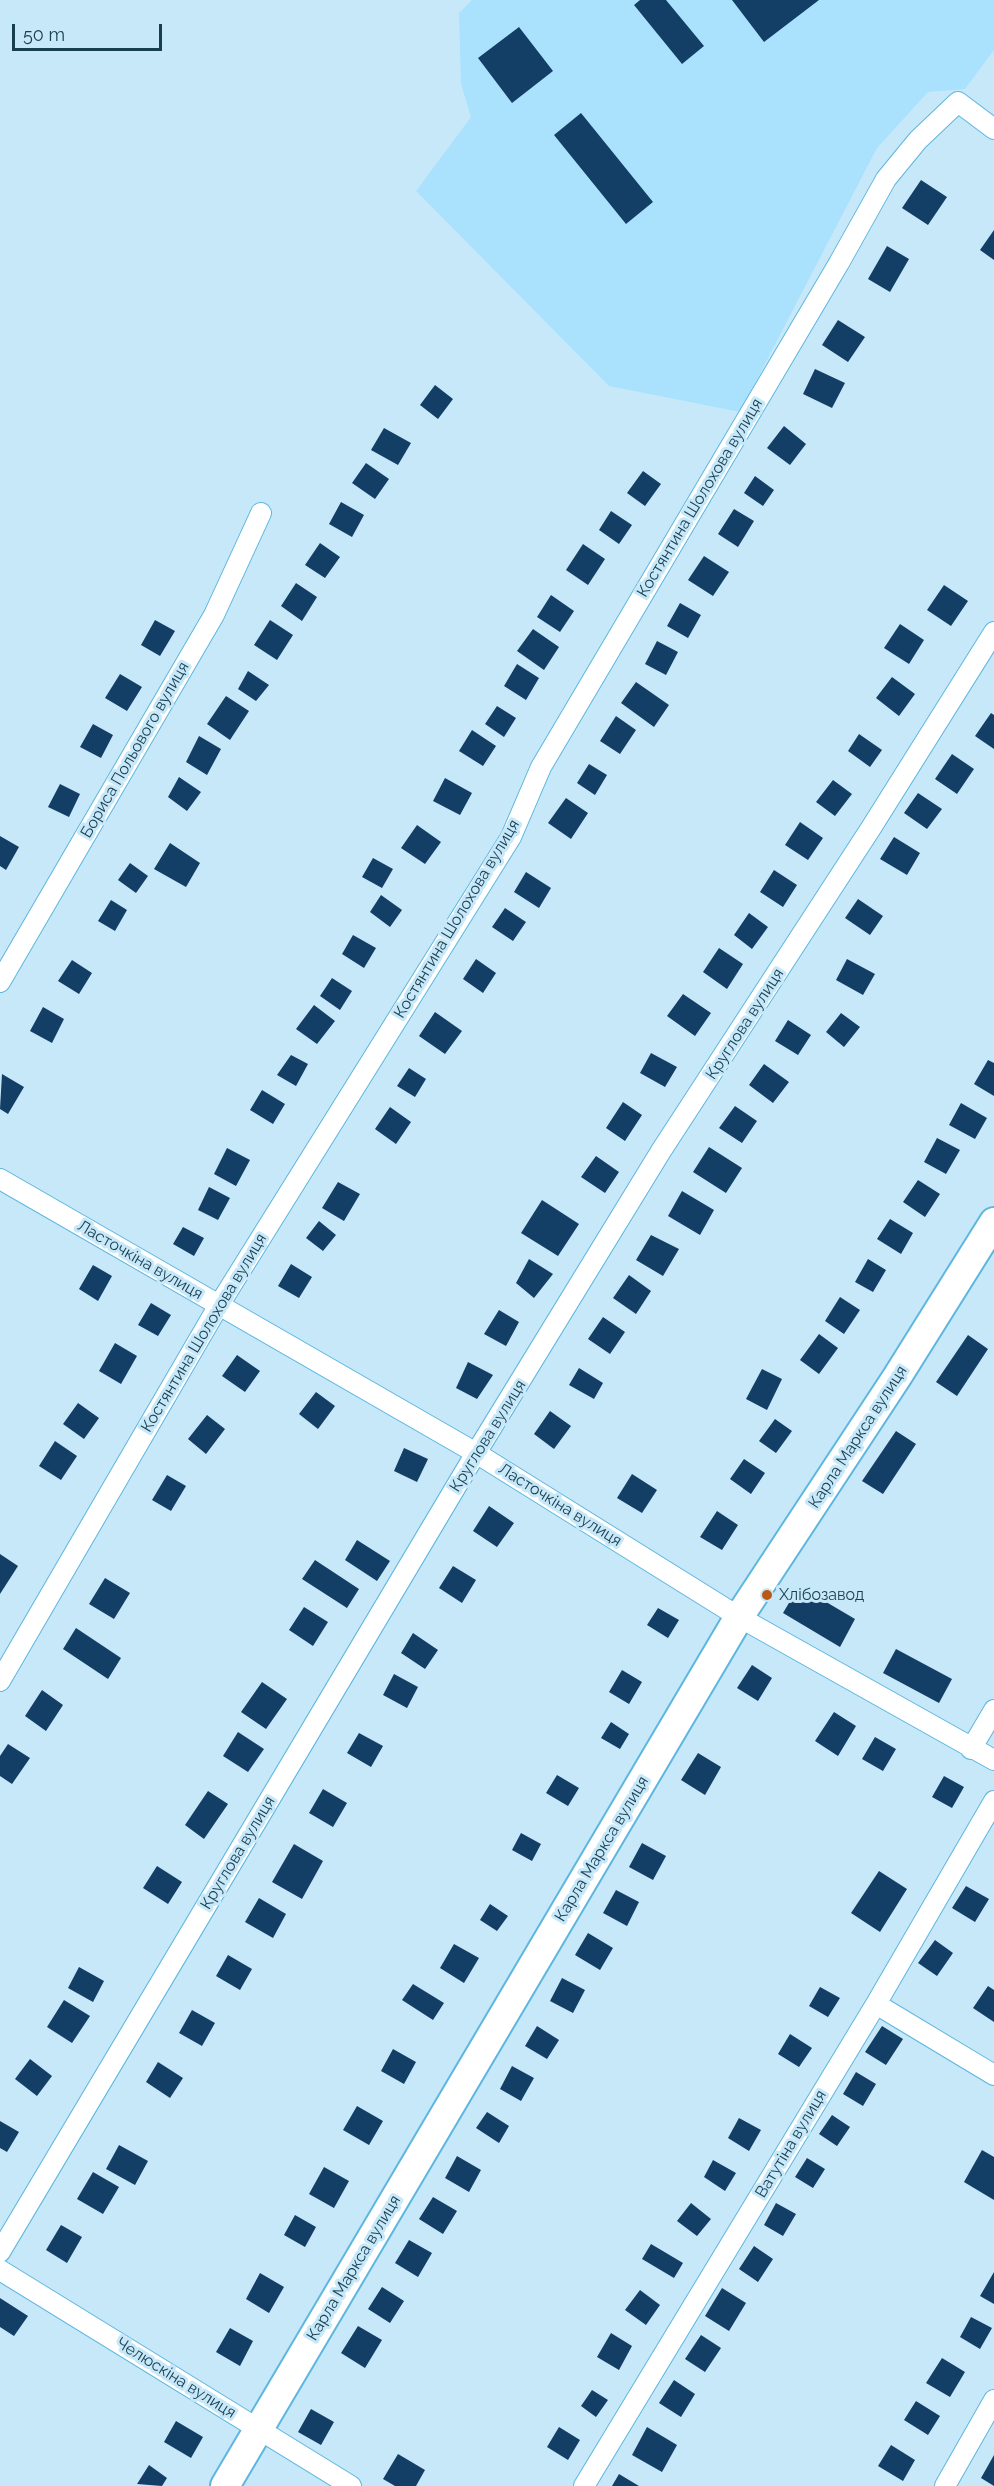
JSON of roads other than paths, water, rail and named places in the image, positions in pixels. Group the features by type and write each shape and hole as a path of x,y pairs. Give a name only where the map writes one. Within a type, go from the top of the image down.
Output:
{"street":[{"name":"Костянтина Шолохова вулиця","path":"0,1681 219,1305 511,837 541,767 840,263 886,179 918,140 958,102 994,129"},
{"name":"Бориса Польового вулиця","path":"0,982 214,615 261,513"},
{"name":"Круглова вулиця","path":"0,2252 476,1454 661,1151 871,828 994,632"},
{"name":"Ласточкіна вулиця","path":"0,1179 476,1454 739,1617 994,1760"},
{"name":"Карла Маркса вулиця","path":"225,2486 739,1617 897,1377 994,1222"},
{"path":"971,1749 994,1710"},
{"name":"Ватутіна вулиця","path":"584,2486 876,2004 994,1801"},
{"path":"876,2004 994,2075"},
{"name":"Челюскіна вулиця","path":"0,2270 351,2486"},
{"path":"945,2486 994,2400"}],"place":[{"name":"Хлібозавод","path":"767,1595"}]}
